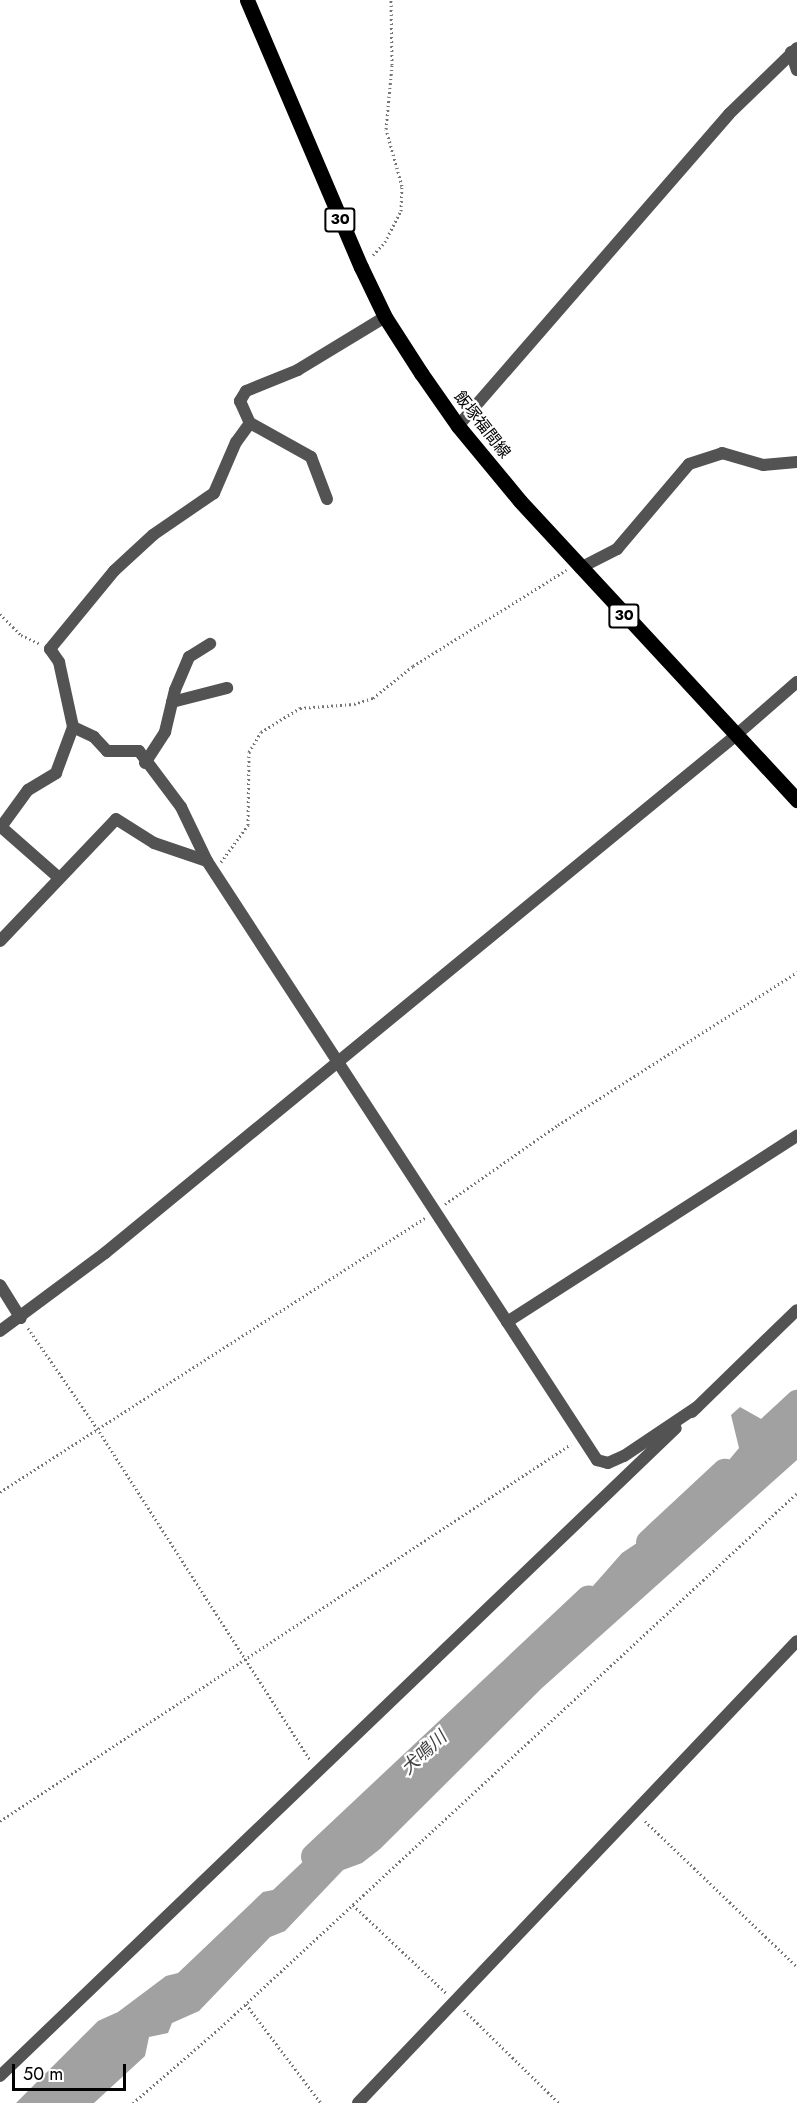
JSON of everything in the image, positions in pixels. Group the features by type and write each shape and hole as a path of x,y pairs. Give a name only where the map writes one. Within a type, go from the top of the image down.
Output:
{"main road":[{"name":"飯塚福間線","path":"247,0 360,267 385,317 458,426 580,568 797,800"}],"street":[{"path":"794,50 797,70"},
{"path":"458,426 729,114 794,50"},
{"path":"327,499 311,457 250,423 240,400 246,391 298,370 385,317"},
{"path":"58,877 0,827 28,790 56,772 73,727 59,662 50,649 114,571 153,535 214,493 236,442 250,423"},
{"path":"580,568 597,562 617,549 689,464 722,453 763,465 797,462"},
{"path":"145,763 165,732 172,702 189,657 210,644"},
{"path":"0,1331 21,1318 338,1061 735,736 797,682"},
{"path":"172,702 227,688"},
{"path":"73,727 94,737 107,751 139,751 145,763 181,807 211,867 580,1438 597,1460 608,1463 698,1407"},
{"path":"0,941 58,877 116,819 154,843 211,867"},
{"path":"507,1322 797,1136"},
{"path":"0,1285 21,1318"},
{"path":"0,2076 316,1769 470,1628 797,1310"},
{"path":"358,2103 797,1641"}],"path":[{"path":"360,267 385,242 401,211 402,186 386,129 392,65 391,0"},
{"path":"211,867 248,825 249,752 261,732 300,708 354,704 373,698 413,666 567,569 580,568"},
{"path":"0,614 21,635 50,649"},
{"path":"0,1492 434,1211 558,1125 797,972"},
{"path":"21,1318 97,1428 316,1769"},
{"path":"0,1821 580,1438"},
{"path":"133,2103 353,1905 797,1493"},
{"path":"635,1811 797,1967"},
{"path":"353,1905 559,2103"},
{"path":"246,2003 321,2103"}],"shaded area":[{"path":"740,1407 765,1421 785,1417 797,1409 797,1460 542,1688 380,1849 362,1863 343,1870 285,1931 270,1937 199,2011 172,2023 168,2033 149,2037 145,2056 94,2103 16,2103 98,2021 118,2012 166,1976 178,1973 263,1892 273,1890 328,1838 356,1823 376,1802 386,1798 430,1751 518,1671 622,1553 688,1509 739,1448 731,1415"}],"waterway":[{"name":"犬鳴川","path":"754,1443 797,1403"},
{"name":"犬鳴川","path":"649,1542 724,1472"},
{"name":"犬鳴川","path":"314,1856 588,1599"}]}
